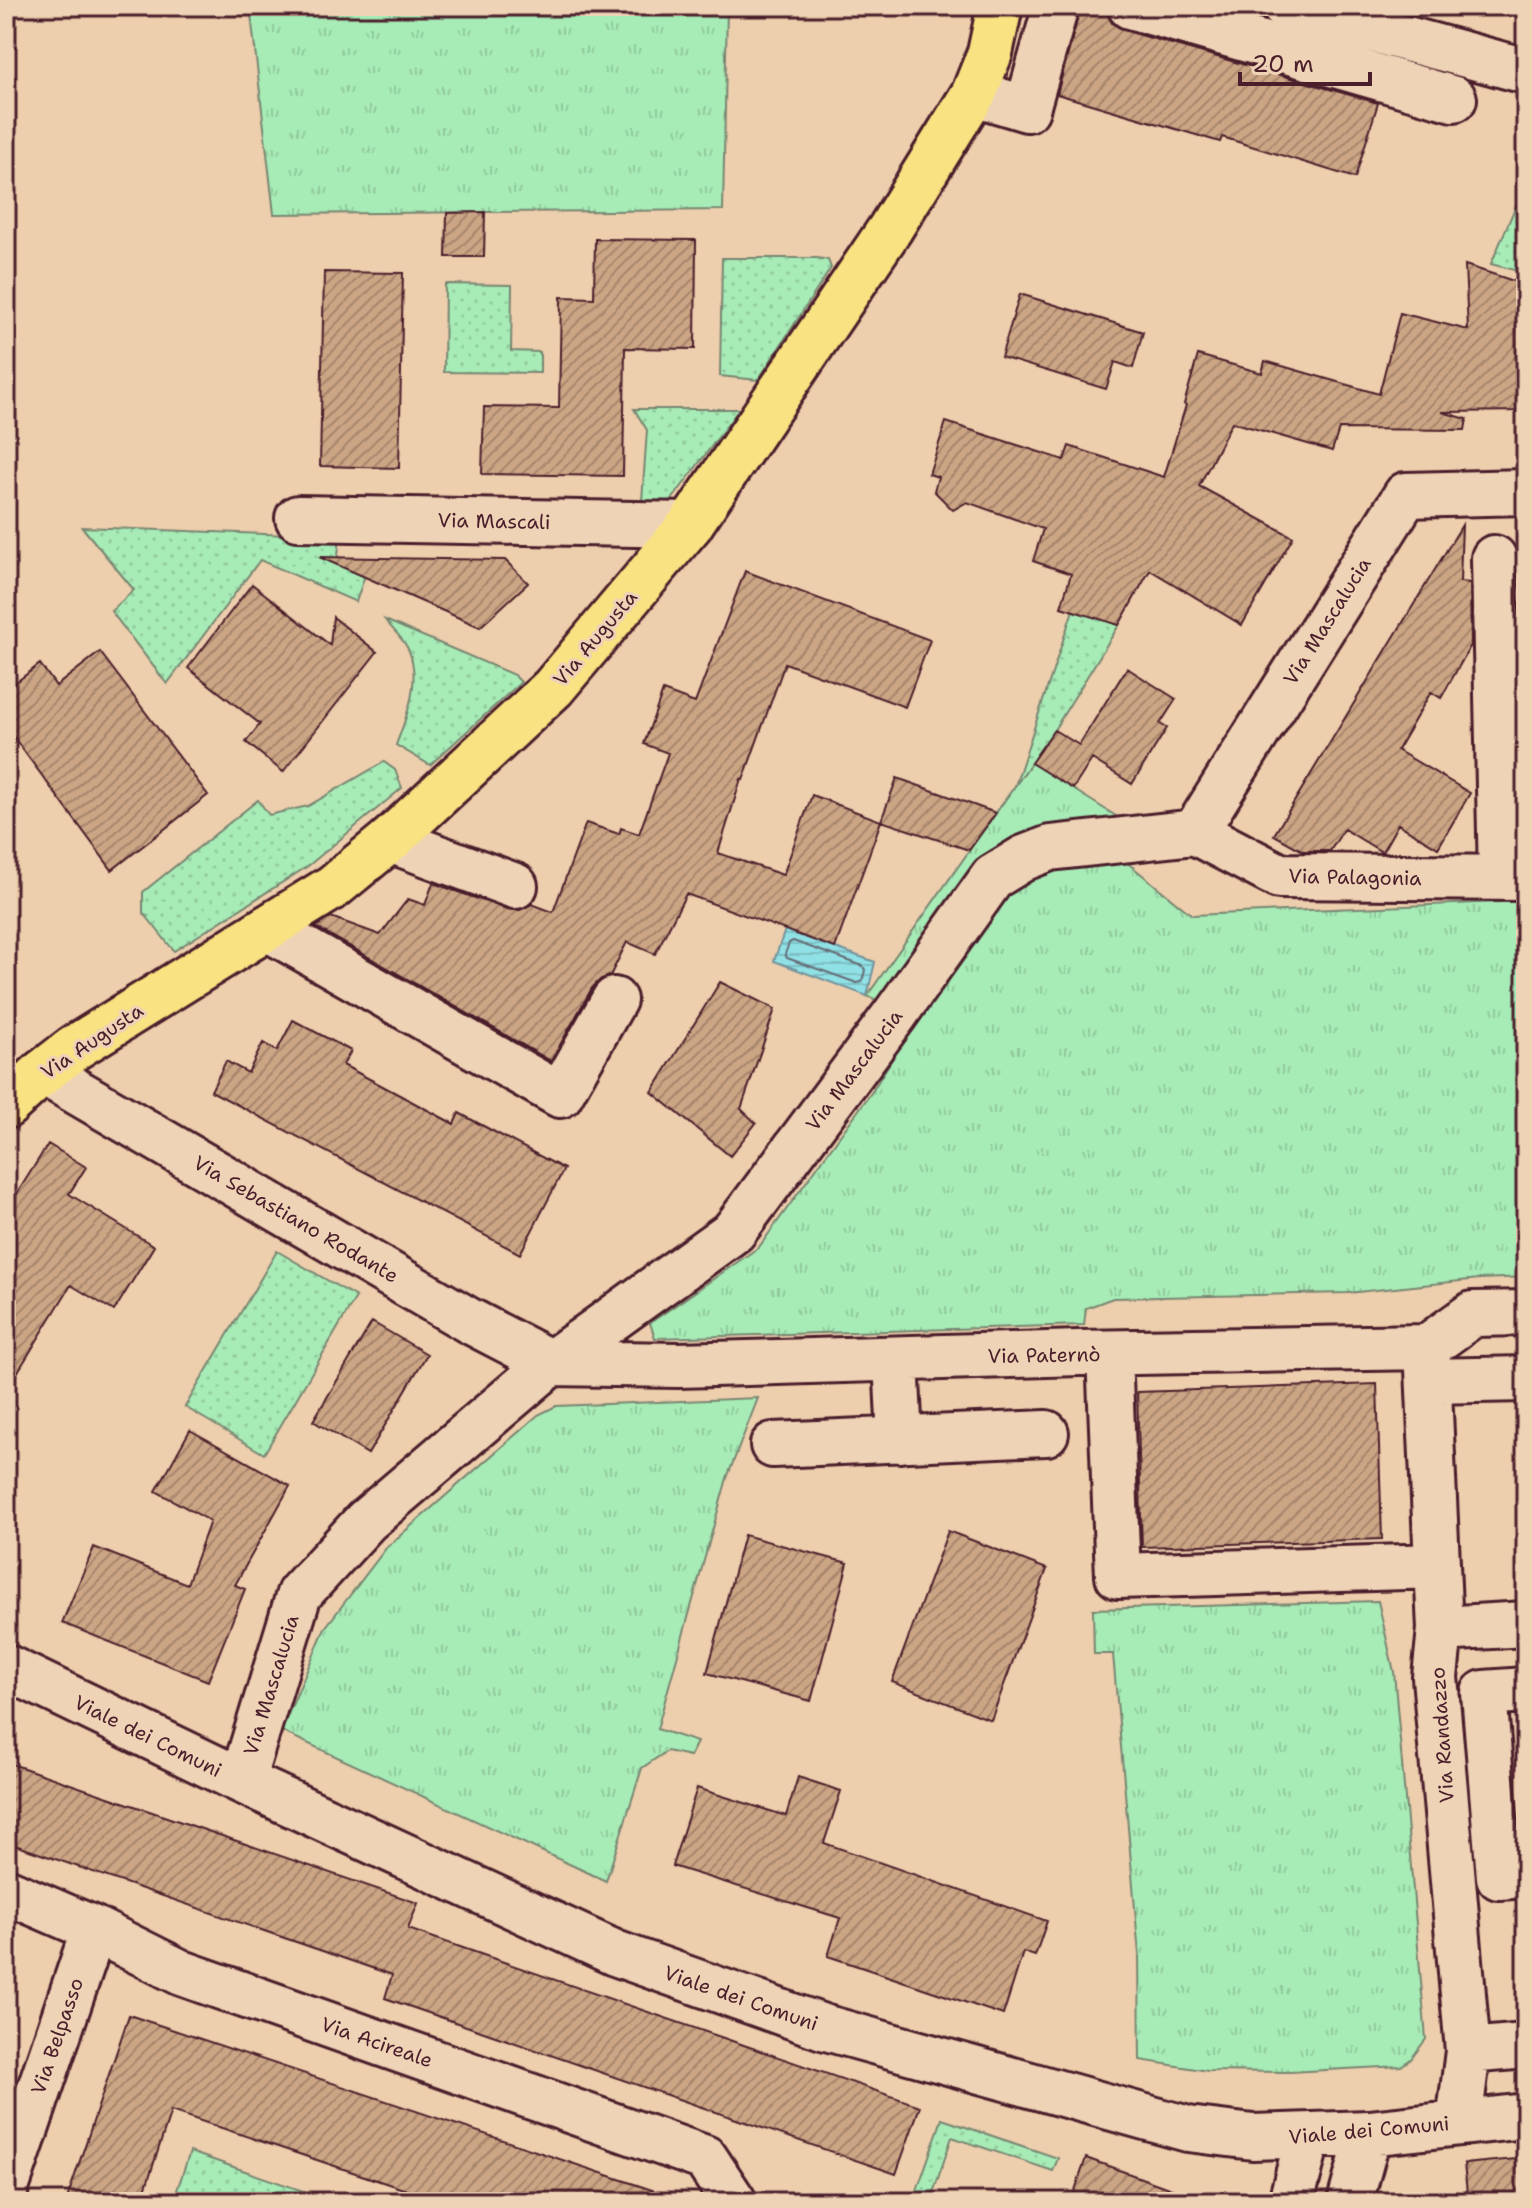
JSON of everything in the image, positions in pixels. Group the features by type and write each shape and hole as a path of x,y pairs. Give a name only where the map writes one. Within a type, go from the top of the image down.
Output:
{"main road":[{"name":"Via Augusta","path":"6,1106 74,1048 333,887 390,840 553,688 690,525 890,229 974,93 990,53 1000,6"}],"street":[{"path":"974,93 1027,109 1056,6"},
{"path":"1130,6 1454,99"},
{"path":"1284,6 1526,71"},
{"name":"Via Mascalucia","path":"242,1781 299,1594 366,1521 551,1363 734,1231 993,877 1024,858 1050,848 1195,832 1406,495 1526,492"},
{"name":"Via Mascali","path":"298,518 690,525"},
{"path":"1494,558 1513,878"},
{"name":"Via Palagonia","path":"1195,832 1279,876 1513,878"},
{"path":"390,840 515,886"},
{"path":"267,928 560,1095 614,1000"},
{"name":"Via Sebastiano Rodante","path":"43,1072 468,1320 551,1363"},
{"path":"1428,1364 1473,1314 1526,1313"},
{"path":"1109,1354 1118,1576 1437,1566"},
{"name":"Via Paternò","path":"551,1363 679,1365 1109,1354 1428,1364 1526,1379"},
{"path":"896,1360 900,1440"},
{"name":"Via Randazzo","path":"1428,1364 1440,1629 1435,1677 1468,2051 1459,2123"},
{"path":"773,1445 1046,1433"},
{"path":"1440,1629 1526,1624"},
{"name":"Viale dei Comuni","path":"7,1669 615,1953 823,2027 1188,2129 1253,2137 1308,2137 1526,2116"},
{"path":"1526,1690 1484,1693 1499,1877 1526,1875"},
{"name":"Via Acireale","path":"6,1891 94,1929 182,1973 705,2158 734,2202"},
{"name":"Via Belpasso","path":"6,2188 94,1929"},
{"path":"1468,2051 1526,2046"},
{"path":"1350,2202 1369,2133"},
{"path":"1291,2202 1308,2137"}],"green space":[{"path":"250,6 727,6 723,210 274,214"},
{"path":"1517,203 1526,206 1526,273 1491,264"},
{"path":"722,258 817,258 828,260 831,268 758,380 720,376"},
{"path":"445,284 512,285 511,351 540,352 540,373 444,372"},
{"path":"634,409 739,409 671,501 642,501 647,430"},
{"path":"82,527 340,537 337,564 367,569 356,602 260,560 167,684 111,611 134,590"},
{"path":"1073,610 1119,625 1015,786"},
{"path":"385,620 514,675 521,682 430,765 396,745 411,698 414,674 407,647"},
{"path":"384,762 395,770 402,788 308,866 174,951 143,912 143,892 258,800 269,815 308,806"},
{"path":"1031,763 1124,821 1063,837 884,1003 867,996"},
{"path":"1119,856 1192,915 1526,901 1526,1277 1348,1293 1113,1298 1086,1308 1084,1325 655,1338 650,1323 759,1247 871,1093 991,900 1025,872"},
{"path":"277,1251 356,1297 264,1454 185,1407"},
{"path":"758,1398 727,1478 657,1729 697,1742 690,1756 667,1751 642,1768 606,1881 281,1731 325,1628 387,1547 538,1415 556,1406"},
{"path":"1378,1601 1394,1672 1426,2039 1411,2059 1401,2066 1289,2072 1208,2071 1140,2060 1139,1955 1113,1654 1094,1654 1093,1609"},
{"path":"942,2119 1058,2158 1053,2171 952,2137 930,2202 913,2202"},
{"path":"190,2152 335,2202 173,2202"}],"water":[{"path":"785,930 875,962 867,996 774,961"}],"building":[{"path":"1081,6 1106,11 1112,23 1123,30 1378,103 1355,178 1222,137 1220,142 1057,94"},
{"path":"485,212 484,257 446,257 447,213"},
{"path":"595,239 696,240 695,349 625,348 623,476 482,474 484,407 559,408 561,297 594,298"},
{"path":"1465,265 1526,285 1526,411 1442,412 1467,419 1465,430 1339,429 1332,451 1232,422 1199,486 1293,537 1242,625 1150,570 1119,625 1061,607 1071,574 1033,561 1043,529 967,502 953,510 934,491 938,477 929,474 946,422 1064,460 1069,446 1164,477 1198,355 1262,373 1265,361 1379,394 1400,313 1468,330"},
{"path":"324,272 403,273 399,468 320,466"},
{"path":"1020,294 1143,332 1133,368 1115,362 1106,389 1001,357"},
{"path":"1462,525 1460,582 1470,583 1471,645 1441,698 1431,692 1397,750 1470,793 1438,848 1398,824 1382,852 1344,829 1330,851 1303,851 1274,835"},
{"path":"319,557 505,560 528,583 480,627"},
{"path":"745,571 930,640 905,707 785,663 741,779 718,853 783,875 812,795 881,821 835,948 686,894 655,954 627,942 610,976 601,979 592,988 551,1061 316,927 331,917 380,935 408,899 425,905 433,883 506,909 520,910 532,904 553,912 586,823 619,834 621,828 639,834 668,753 644,744 663,691 695,703"},
{"path":"252,584 330,645 333,617 377,652 283,772 246,742 260,724 188,668"},
{"path":"100,652 208,795 112,870 6,727 6,690 40,664 56,686"},
{"path":"1127,668 1176,699 1160,724 1167,728 1132,784 1092,759 1073,789 1031,763 1054,730 1079,745"},
{"path":"897,778 996,813 969,850 881,821"},
{"path":"720,982 775,1009 741,1109 756,1123 730,1156 652,1092"},
{"path":"293,1020 351,1051 343,1065 454,1124 459,1113 564,1169 520,1254 211,1091 226,1061 248,1073 263,1043 277,1051"},
{"path":"48,1144 86,1167 69,1194 154,1246 114,1311 71,1285 6,1391 6,1211"},
{"path":"372,1322 427,1354 368,1454 313,1421"},
{"path":"1377,1384 1382,1539 1142,1547 1137,1392"},
{"path":"190,1430 290,1486 235,1585 245,1589 208,1681 62,1623 94,1547 187,1584 210,1521 156,1491"},
{"path":"948,1531 1047,1569 991,1720 892,1682"},
{"path":"744,1535 848,1563 811,1701 707,1673"},
{"path":"6,1762 418,1903 408,1929 920,2106 896,2174 385,1998 392,1975 6,1842"},
{"path":"798,1777 841,1791 824,1843 1047,1921 1035,1956 1023,1952 1003,2015 828,1956 840,1918 672,1866 697,1788 786,1816"},
{"path":"129,2015 667,2195 666,2202 442,2202 171,2111 141,2202 66,2202"},
{"path":"1086,2158 1196,2198 1196,2202 1071,2202"},
{"path":"1526,2158 1526,2202 1468,2202 1464,2164"}]}
